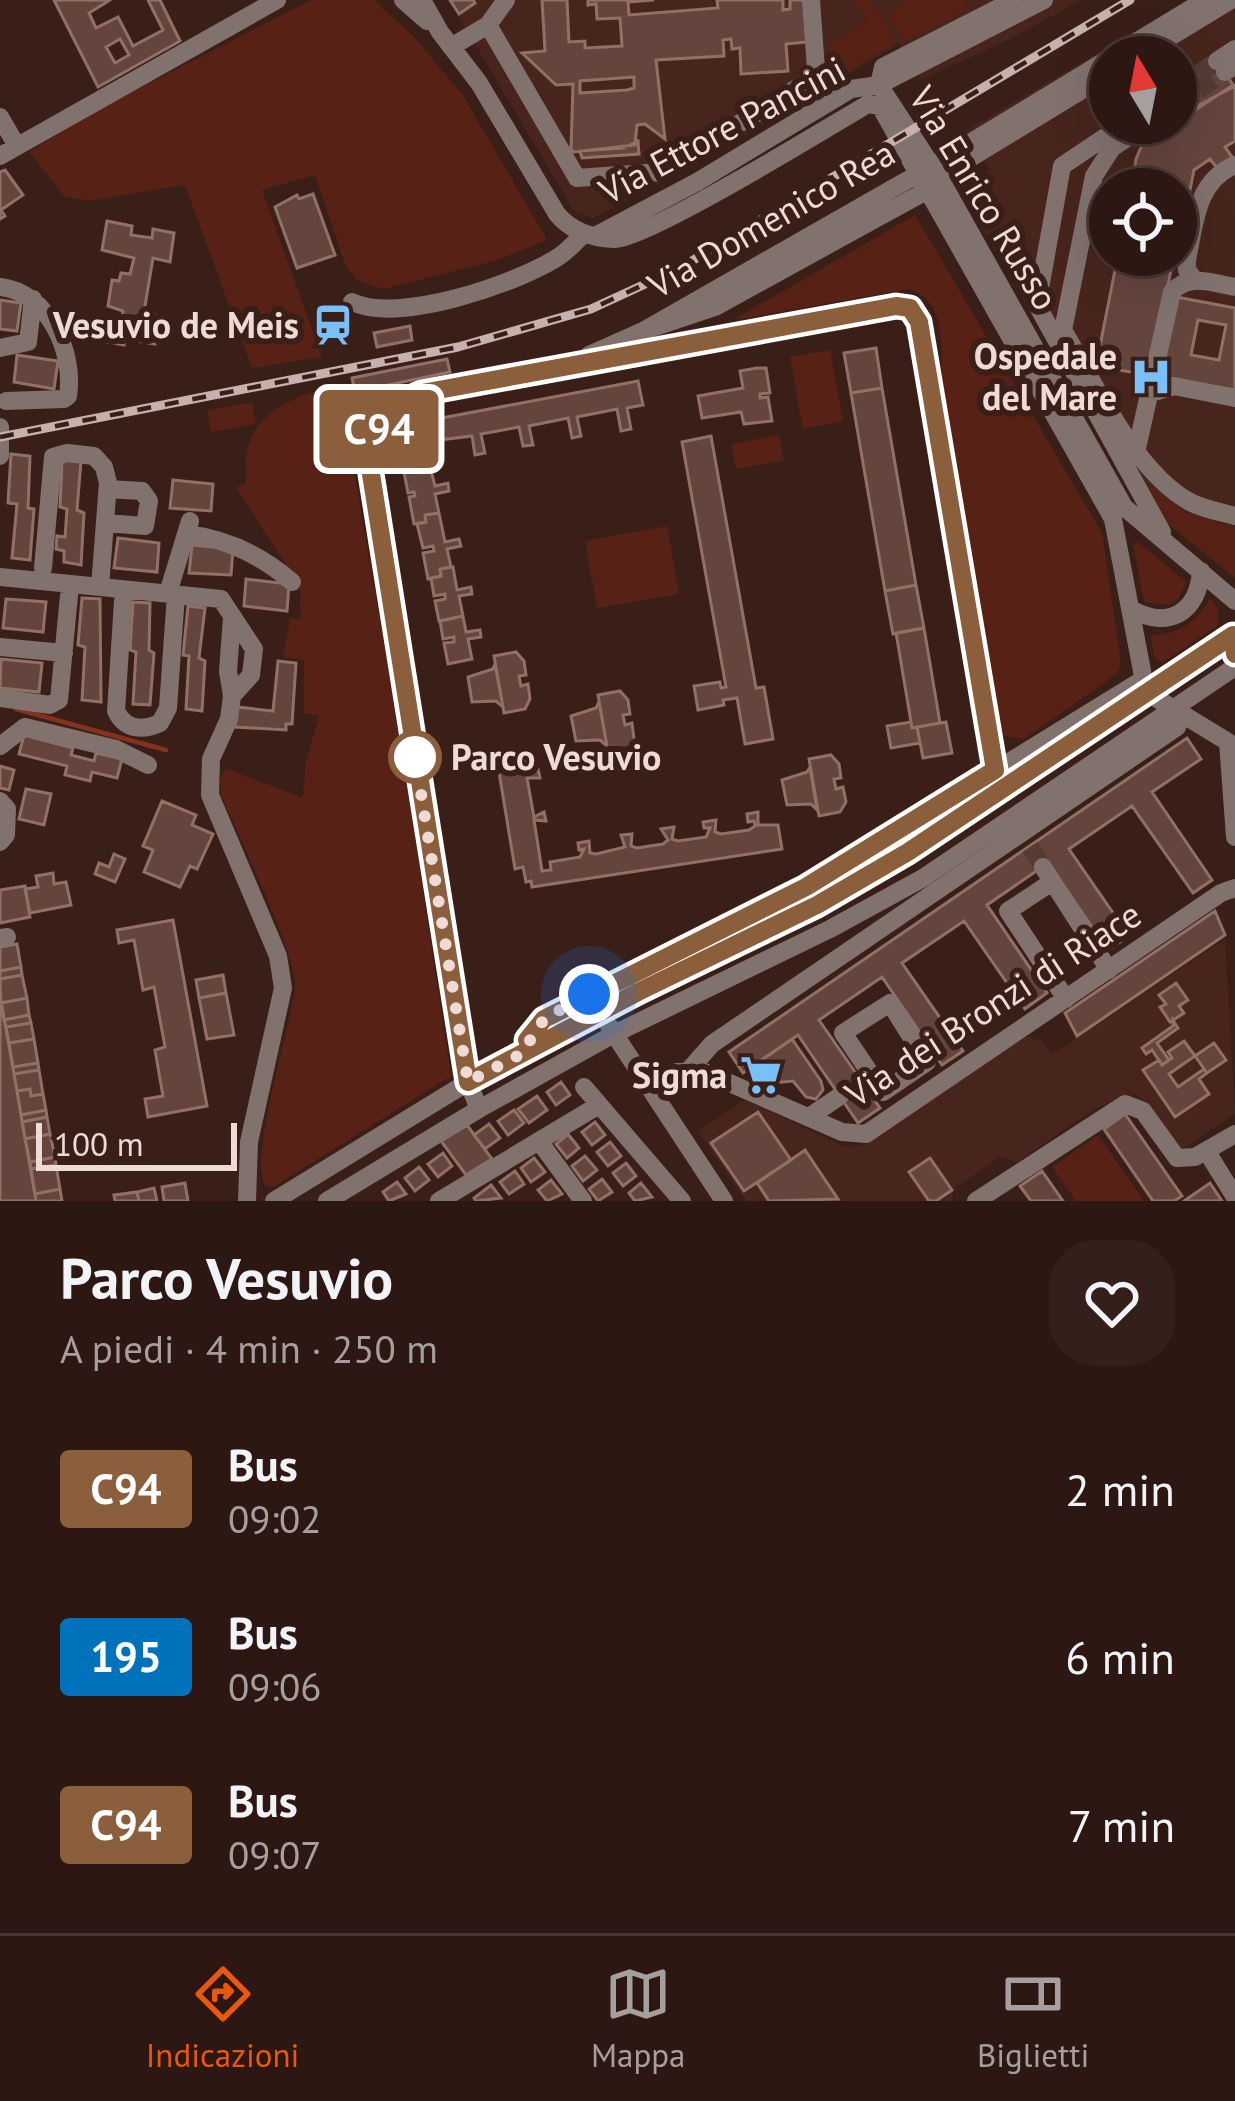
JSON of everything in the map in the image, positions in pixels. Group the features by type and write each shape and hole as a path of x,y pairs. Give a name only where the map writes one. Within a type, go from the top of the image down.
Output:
{"street":[{"path":"0,117 8,151 277,0"},
{"path":"403,0 446,40"},
{"path":"422,0 479,82 557,214 573,230 591,235"},
{"path":"446,40 488,25 506,0"},
{"path":"488,25 577,178 661,172 805,83 816,69 811,0"},
{"path":"877,94 1061,0"},
{"name":"Via Domenico Rea","path":"928,177 1204,0"},
{"path":"1172,36 1231,0"},
{"path":"877,94 1020,2"},
{"path":"877,94 883,67 1020,2"},
{"path":"1226,66 1235,49"},
{"name":"Via Domenico Rea","path":"539,371 643,331 1089,85"},
{"name":"Via Ettore Pancini","path":"352,302 367,308 444,302 556,259 591,235 698,182 851,89 877,94"},
{"name":"Via Enrico Russo","path":"877,94 1124,507 1230,598 1234,641"},
{"path":"1101,144 1062,166 1037,304 1167,541"},
{"path":"1116,144 1094,176 1064,330 1156,476 1191,502 1235,517"},
{"path":"1194,279 1187,260 1202,194 1221,170 1235,165"},
{"name":"Via Enrico Russo","path":"928,177 1113,520 1145,685"},
{"path":"1137,448 1172,292 1180,283 1194,279 1235,287"},
{"path":"0,287 33,299 66,352 68,396 6,401"},
{"path":"0,348 28,342 33,299"},
{"path":"479,1109 468,1082 371,474 370,452 384,421 413,396 896,306 910,308 915,314 1000,779"},
{"path":"643,331 656,342 676,346"},
{"path":"1147,394 1174,386 1235,398"},
{"path":"0,427 0,456"},
{"path":"43,568 52,457 67,453 94,456 107,474 108,489 100,587"},
{"path":"105,523 145,526 149,501 142,491 108,489"},
{"path":"123,601 116,711 126,725 144,729 160,723 168,708 172,594 188,528 272,564 292,582"},
{"path":"1131,609 1164,620 1180,615 1194,602 1201,571"},
{"path":"0,577 221,599 230,608 232,696 229,719 211,760 210,795 278,956 283,988 249,1142 248,1201"},
{"path":"0,698 58,703 70,585"},
{"path":"521,1054 544,1019 806,887 1000,779 1145,685 1234,641"},
{"path":"0,647 64,653"},
{"path":"648,1085 689,1070 712,1044 1020,832 1235,667"},
{"path":"1145,685 1229,741 1235,837"},
{"path":"0,746 26,727 116,749 148,765"},
{"path":"274,1201 468,1082 598,1012 817,905 908,852 1000,779"},
{"path":"0,801 8,809 6,835 0,842"},
{"path":"334,1199 479,1109 614,1034 1020,832"},
{"path":"1066,998 1008,912 1047,874 1109,970"},
{"name":"Via dei Bronzi di Riace","path":"689,1070 716,1075 851,1135 872,1131 1221,893 1235,888"},
{"path":"890,1003 927,1062 883,1092 866,1079 843,1033 890,1003"},
{"path":"598,1012 724,1201"},
{"path":"584,1088 682,1201"},
{"path":"809,1117 840,1096"},
{"path":"976,1201 1124,1104 1143,1111 1177,1158 1207,1152 1235,1134"},
{"path":"439,1201 599,1105"},
{"path":"539,1141 583,1201"},
{"path":"1207,1152 1235,1197"}],"shaded area":[{"path":"311,0 374,0 414,37 463,95 547,240 494,261 383,289 357,280 345,264 315,175 262,190 322,357 252,368 185,185 90,201 65,197 29,152 99,109"},
{"path":"449,0 1081,0 922,80 899,43 712,156 593,218 574,211"},
{"path":"855,0 870,0 897,41 844,74 827,47 868,21"},
{"path":"908,0 966,0 964,12 904,41 887,14"},
{"name":"Ospedale del Mare","path":"1188,0 1235,0 1235,578 1137,499 960,190 990,170 965,131 1089,58 1089,144 1197,144 1197,36 1127,36"},
{"path":"915,215 1102,533 1121,663 1118,673 1024,739 1004,736 1001,726 941,371 939,322 929,302 909,289 733,320"},
{"path":"830,350 843,421 803,429 790,357"},
{"path":"328,388 354,473 392,686 451,1076 273,1187 265,1185 262,1148 295,985 286,948 221,795 220,781 225,768 303,798 306,760 319,716 304,713 304,661 283,657 290,619 301,619 300,586 236,487 246,484 249,446 265,418 292,400"},
{"path":"252,402 256,424 211,432 207,411"},
{"path":"779,435 784,460 736,469 731,444"},
{"path":"1147,485 1186,513 1235,529 1235,578 1169,524"},
{"path":"667,526 679,594 597,608 585,541"},
{"path":"1138,542 1186,582 1178,599 1168,605 1144,602 1133,544"},
{"path":"1210,598 1219,610 1217,626 1162,663 1154,658 1151,635 1186,625"},
{"path":"1225,939 1235,1113 1182,1149 1148,1103 1128,1094 1093,1110 1017,1162 1000,1157 952,1190 953,1201 746,1201 698,1131 745,1100 845,1147 865,1145 1026,1036 1042,1041 1052,1055"},
{"path":"1098,1135 1144,1201 1076,1201 1052,1167"}],"building":[{"path":"54,0 110,0 89,13 96,28 118,17 133,46 163,30 148,0 160,0 180,41 98,87","holes":["120,39 129,55 115,63 106,47"]},
{"path":"450,0 473,0 475,3 459,14"},
{"path":"542,0 567,0 569,42 585,41 585,48 622,46 620,18 597,19 596,4 588,5 588,0 654,0 628,2 629,15 718,8 717,0 783,0 783,10 790,9 790,0 804,0 807,42 786,44 788,71 741,74 740,48 732,49 731,39 723,40 724,56 656,60 665,139 645,124 637,125 635,145 571,150 573,84 556,85 522,53 545,51","holes":["634,77 634,88 580,93 580,81"]},
{"path":"1215,57 1233,85 1197,109 1197,69"},
{"path":"1235,86 1235,141 1225,147 1232,157 1217,168 1210,159 1197,168 1134,168 1143,144 1197,144 1199,105"},
{"path":"638,141 639,154 582,158 580,151 624,148"},
{"path":"5,170 23,195 1,210 5,216 0,219 0,172"},
{"path":"313,194 335,255 297,268 275,207 297,195 299,199"},
{"path":"107,221 132,226 131,235 152,238 153,229 174,233 170,262 153,258 144,312 159,316 155,344 125,339 124,345 108,342 112,322 121,322 123,311 108,306 112,280 119,281 121,273 130,274 134,258 102,250"},
{"path":"1114,276 1170,276 1166,295 1235,308 1235,390 1096,366","holes":["1198,320 1226,325 1219,360 1191,355"]},
{"path":"0,300 21,303 17,331 0,329"},
{"name":"Vesuvio de Meis","path":"410,326 412,340 377,347 374,333"},
{"path":"876,348 882,388 851,393 844,353"},
{"path":"17,355 58,361 54,389 14,382"},
{"name":"Vesuvio de Meis","path":"447,359 450,372 355,392 352,378"},
{"path":"766,368 770,393 760,398 768,397 772,421 744,424 741,412 702,418 698,396 743,388 740,371"},
{"path":"638,381 643,405 627,408 631,429 621,431 617,409 577,417 581,436 572,438 568,418 529,426 533,445 523,446 519,427 481,434 485,453 475,455 472,436 408,444 410,426 432,428 431,420"},
{"path":"882,388 916,585 885,591 851,393"},
{"path":"711,436 756,688 764,687 773,739 745,744 737,698 698,710 694,686 720,682 721,688 726,687 682,442"},
{"path":"424,442 435,486 448,483 449,491 435,494 439,513 425,515 426,522 414,524 409,497 415,496 408,493 399,446"},
{"path":"11,454 30,456 28,508 34,509 30,560 12,558 17,504 8,503"},
{"path":"62,460 81,461 77,510 84,513 81,565 64,562 64,551 56,549 57,536 65,537 67,509 60,507"},
{"path":"173,480 213,484 211,511 170,508"},
{"path":"439,513 445,542 459,539 461,546 447,549 451,567 428,579 423,553 434,551 433,546 423,548 417,524 426,522 425,515"},
{"path":"118,538 159,543 157,572 114,568"},
{"path":"192,545 233,549 231,575 189,573"},
{"path":"453,567 457,590 471,587 472,594 459,596 463,616 439,621 435,601 445,599 445,594 434,596 431,578 441,576 440,569"},
{"path":"246,579 289,584 287,611 244,606"},
{"path":"916,585 924,628 893,634 885,591"},
{"path":"82,598 100,599 101,702 82,700 85,647 78,645"},
{"path":"6,599 46,602 43,632 3,628"},
{"path":"133,602 150,603 149,650 154,653 150,705 133,704"},
{"path":"188,606 205,608 199,658 205,661 202,711 186,709 189,656 183,655"},
{"path":"463,616 466,632 480,630 481,637 468,639 472,659 448,664 444,643 454,642 454,637 443,639 440,621"},
{"path":"924,628 940,723 912,728 896,633"},
{"path":"516,652 524,661 526,675 519,676 521,686 528,684 530,699 525,709 504,713 494,656"},
{"path":"1,659 42,663 39,692 0,688"},
{"path":"278,661 296,663 292,724 286,724 286,730 235,727 237,707 273,711"},
{"path":"495,664 503,707 496,701 472,702 468,677 493,669"},
{"path":"620,691 628,700 630,714 623,715 625,725 632,723 634,739 629,749 608,752 598,695"},
{"path":"599,702 607,746 600,740 576,741 571,716 596,708"},
{"path":"911,722 920,743 891,748 887,726"},
{"path":"946,722 952,753 923,758 917,727"},
{"path":"24,735 73,748 71,755 94,761 96,753 122,759 117,778 92,772 90,781 65,775 67,766 19,754"},
{"path":"1187,738 1201,759 1152,792 1212,880 1193,893 1132,806 1069,849 1129,936 1108,950 1048,863 987,905 1047,993 1025,1009 964,921 902,963 963,1051 942,1065 882,977 819,1020 880,1108 858,1123 798,1035 743,1073 729,1052"},
{"path":"524,755 527,775 538,769 540,778 527,778 534,817 544,812 546,821 534,820 542,871 551,870 550,862 580,857 584,849 579,850 578,843 589,841 590,853 596,854 625,847 621,835 632,834 631,846 637,848 663,844 668,840 661,829 674,827 672,839 678,841 706,837 710,828 704,828 703,822 716,820 715,832 721,834 749,830 755,826 754,821 748,822 747,814 758,812 758,825 778,825 782,849 532,887 523,867 515,869 497,760"},
{"path":"831,755 839,764 841,778 834,779 836,789 843,787 846,802 840,812 819,816 809,759"},
{"path":"0,766 14,770 9,790 0,788"},
{"path":"810,767 817,810 811,804 787,805 782,780"},
{"path":"26,789 51,794 44,825 19,819"},
{"path":"162,801 196,815 192,825 213,834 197,869 190,866 180,887 144,872 153,850 143,846"},
{"path":"114,854 125,859 115,882 95,874 99,863 109,867"},
{"path":"53,873 54,884 66,882 71,905 30,913 25,889 38,887 36,876"},
{"path":"25,886 30,917 0,923 0,890"},
{"path":"1215,911 1225,935 1077,1036 1065,1013"},
{"path":"173,920 207,1106 148,1117 145,1099 163,1096 155,1050 165,1047 154,987 143,990 134,940 119,943 117,930"},
{"path":"17,944 21,967 0,971 0,947"},
{"path":"21,967 22,975 0,979 0,971"},
{"path":"22,975 27,998 1,1003 0,979"},
{"path":"223,975 226,993 199,998 196,980"},
{"path":"1176,983 1188,1000 1179,1006 1184,1013 1170,1022 1160,1007 1166,1004 1159,995"},
{"path":"226,993 234,1035 207,1039 199,998"},
{"path":"0,995 14,1074 36,1201 0,1201"},
{"path":"27,998 29,1015 4,1020 1,1003"},
{"path":"29,1015 31,1023 6,1027 4,1020"},
{"path":"1173,1020 1178,1028 1157,1043 1169,1060 1162,1065 1152,1050 1146,1054 1142,1048 1173,1026"},
{"path":"31,1023 34,1039 9,1043 6,1027"},
{"path":"34,1039 38,1063 13,1067 9,1043"},
{"path":"792,1039 821,1081 823,1090 816,1099 806,1097 793,1081 763,1084 747,1070"},
{"path":"1184,1041 1195,1056 1169,1074 1178,1087 1204,1069 1207,1073 1199,1079 1209,1094 1175,1117 1143,1070 1172,1058 1168,1052"},
{"path":"1214,1043 1226,1060 1207,1073 1195,1056"},
{"path":"38,1063 39,1070 14,1074 13,1067"},
{"path":"39,1070 43,1094 17,1091 14,1074"},
{"path":"561,1082 570,1095 556,1105 547,1092"},
{"path":"30,1089 31,1096 43,1094 46,1110 21,1115 17,1091"},
{"path":"537,1096 547,1110 529,1123 518,1109"},
{"path":"46,1110 47,1117 22,1122 21,1115"},
{"path":"514,1110 524,1123 508,1135 498,1121"},
{"path":"758,1112 791,1160 744,1191 711,1143"},
{"path":"1125,1114 1182,1196 1153,1201 1104,1129"},
{"path":"47,1117 50,1134 25,1139 22,1122"},
{"path":"595,1122 605,1135 592,1145 582,1132"},
{"path":"489,1124 500,1138 485,1149 474,1135"},
{"path":"467,1125 492,1159 466,1175 441,1141"},
{"path":"50,1134 55,1157 30,1162 25,1139"},
{"path":"568,1134 579,1148 567,1158 556,1144"},
{"path":"610,1142 621,1156 608,1166 597,1152"},
{"path":"805,1150 838,1199 769,1201 757,1183"},
{"path":"443,1153 452,1166 438,1177 428,1164"},
{"path":"585,1156 597,1170 583,1181 572,1166"},
{"path":"55,1157 56,1165 31,1169 30,1162"},
{"path":"534,1158 545,1172 531,1182 521,1168"},
{"path":"930,1158 952,1190 936,1201 929,1201 909,1172"},
{"path":"626,1163 636,1176 623,1186 613,1173"},
{"path":"56,1165 60,1189 35,1194 31,1169"},
{"path":"419,1167 429,1180 415,1191 405,1178"},
{"path":"515,1171 524,1184 509,1194 500,1182"},
{"path":"1042,1171 1063,1201 1031,1201 1020,1186"},
{"path":"602,1179 612,1192 598,1201 589,1189"},
{"path":"551,1180 562,1194 547,1201 538,1190"},
{"path":"397,1182 406,1194 389,1201 383,1192"},
{"path":"185,1183 188,1201 164,1201 162,1187"},
{"path":"641,1183 652,1197 635,1201 629,1193"},
{"path":"1210,1183 1222,1201 1184,1201"},
{"path":"491,1185 501,1198 476,1201 474,1198"},
{"path":"154,1188 157,1201 139,1201 137,1192"},
{"path":"60,1189 62,1201 36,1201 35,1194"},
{"path":"137,1192 139,1201 115,1201 114,1195"}],"waterway":[{"path":"16,709 166,750"}],"tunnel":[{"path":"1197,75 1217,61"},
{"path":"1197,91 1225,72"},
{"path":"1030,847 1043,867"},
{"path":"840,1096 862,1082"}],"railway":[{"path":"0,437 458,347 591,309 680,268 1130,0"}],"bus line":[{"name":"C94","path":"527,1040 544,1019 806,887 995,770 919,322 910,308 896,306 422,393 402,402 378,431 370,452 371,474 468,1082 817,905 908,852 1233,635 1235,654"}],"place":[{"name":"Vesuvio de Meis","path":"333,325"},
{"name":"Ospedale del Mare","path":"1151,377"},
{"name":"Parco Vesuvio","path":"415,757"},
{"name":"Sigma","path":"761,1075"}],"route":[{"path":"415,757 413,744 468,1082 521,1054 544,1019 589,994"}]}
